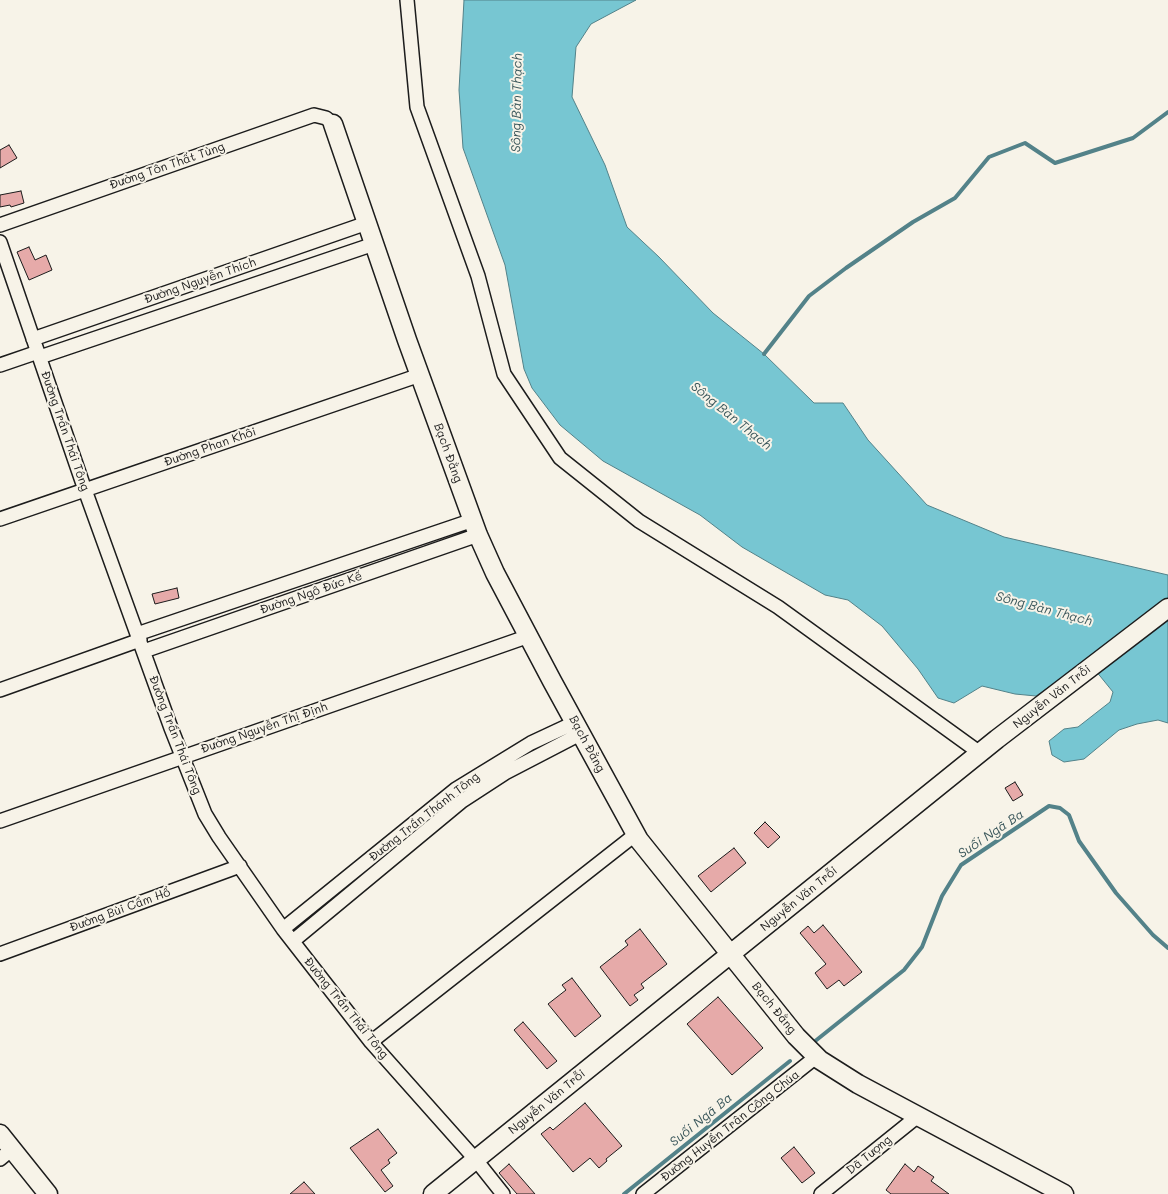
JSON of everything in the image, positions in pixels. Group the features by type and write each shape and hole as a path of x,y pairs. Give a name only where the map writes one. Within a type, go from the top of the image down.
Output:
{"street":[{"path":"407,0 417,107 478,276 504,374 560,458 639,521 778,607 980,753"},
{"name":"Đường Tôn Thất Tùng","path":"0,225 314,115 326,118 333,124"},
{"name":"Bạch Đằng","path":"333,124 420,375 476,527 495,573 636,834 796,1036 816,1057 858,1084 1064,1194"},
{"name":"Đường Nguyễn Thích","path":"33,339 367,223"},
{"name":"Đường Trần Thái Tông","path":"0,242 85,490 140,642 205,814 283,929 371,1042 476,1160 503,1194"},
{"name":"Đường Nguyễn Thích","path":"0,365 38,354 374,244"},
{"name":"Đường Phan Khôi","path":"0,519 420,375"},
{"name":"Đường Ngô Đức Kế","path":"140,642 476,527"},
{"name":"Đường Ngô Đức Kế","path":"0,690 476,527"},
{"name":"Nguyễn Văn Trỗi","path":"433,1194 997,739 1168,608"},
{"name":"Đường Nguyễn Thị Định","path":"0,821 528,636"},
{"name":"Đường Trần Thánh Tông","path":"283,929 456,789 531,743 579,727"},
{"name":"Đường Trần Thánh Tông","path":"293,941 462,801 579,727"},
{"path":"371,1042 636,834"},
{"name":"Đường Bùi Cầm Hổ","path":"0,954 240,866"},
{"name":"Đường Huyền Trân Công Chúa","path":"643,1194 816,1057"},
{"name":"Dã Tượng","path":"821,1194 918,1116"},
{"path":"0,1134 6,1154 48,1194"}],"water":[{"name":"Sông Bàn Thạch","path":"464,0 636,0 591,24 576,47 572,97 605,165 627,227 659,257 713,313 764,354 814,403 843,403 868,440 927,505 1004,537 1168,575 1168,723 1158,720 1137,724 1119,730 1084,759 1064,762 1052,755 1049,741 1064,729 1078,727 1110,702 1113,692 1087,660 1036,696 1015,694 982,686 954,703 938,698 918,669 882,626 848,600 825,595 742,547 700,515 603,461 560,425 532,388 524,369 505,265 463,148 459,90"}],"building":[{"path":"9,145 17,158 0,168 0,150"},
{"path":"21,191 24,203 11,207 10,205 0,207 0,195"},
{"path":"29,247 35,260 46,255 52,270 29,280 17,252"},
{"path":"177,588 179,598 155,604 152,594"},
{"path":"1015,782 1023,795 1013,801 1005,788"},
{"path":"765,822 780,837 768,848 754,833"},
{"path":"734,848 746,863 711,892 698,876"},
{"path":"823,925 862,972 844,986 839,980 827,989 815,973 826,964 800,933 808,926 814,933"},
{"path":"640,929 667,964 641,984 644,988 634,995 638,1000 630,1006 600,967 628,945 625,941"},
{"path":"572,978 601,1016 575,1037 548,1004 566,990 562,985"},
{"path":"718,997 763,1048 732,1075 687,1024"},
{"path":"523,1022 557,1061 547,1069 514,1030"},
{"path":"585,1103 622,1146 606,1159 607,1161 599,1168 590,1158 573,1172 541,1134 550,1127 553,1130"},
{"path":"378,1129 397,1153 388,1160 390,1163 381,1170 393,1186 385,1192 350,1148"},
{"path":"794,1147 815,1173 802,1183 781,1158"},
{"path":"509,1164 535,1194 517,1194 499,1173"},
{"path":"905,1164 914,1172 918,1166 934,1177 931,1181 949,1194 891,1194 886,1190"},
{"path":"304,1182 315,1194 290,1194"}],"waterway":[{"path":"764,354 809,296 846,268 913,222 955,198 989,157 1025,143 1055,163 1133,138 1168,112"},
{"name":"Suối Ngã Ba","path":"814,1042 904,970 922,947 942,896 961,865 1049,806 1060,808 1069,815 1079,841 1116,893 1153,935 1168,948"},
{"name":"Suối Ngã Ba","path":"624,1194 790,1061"}]}
